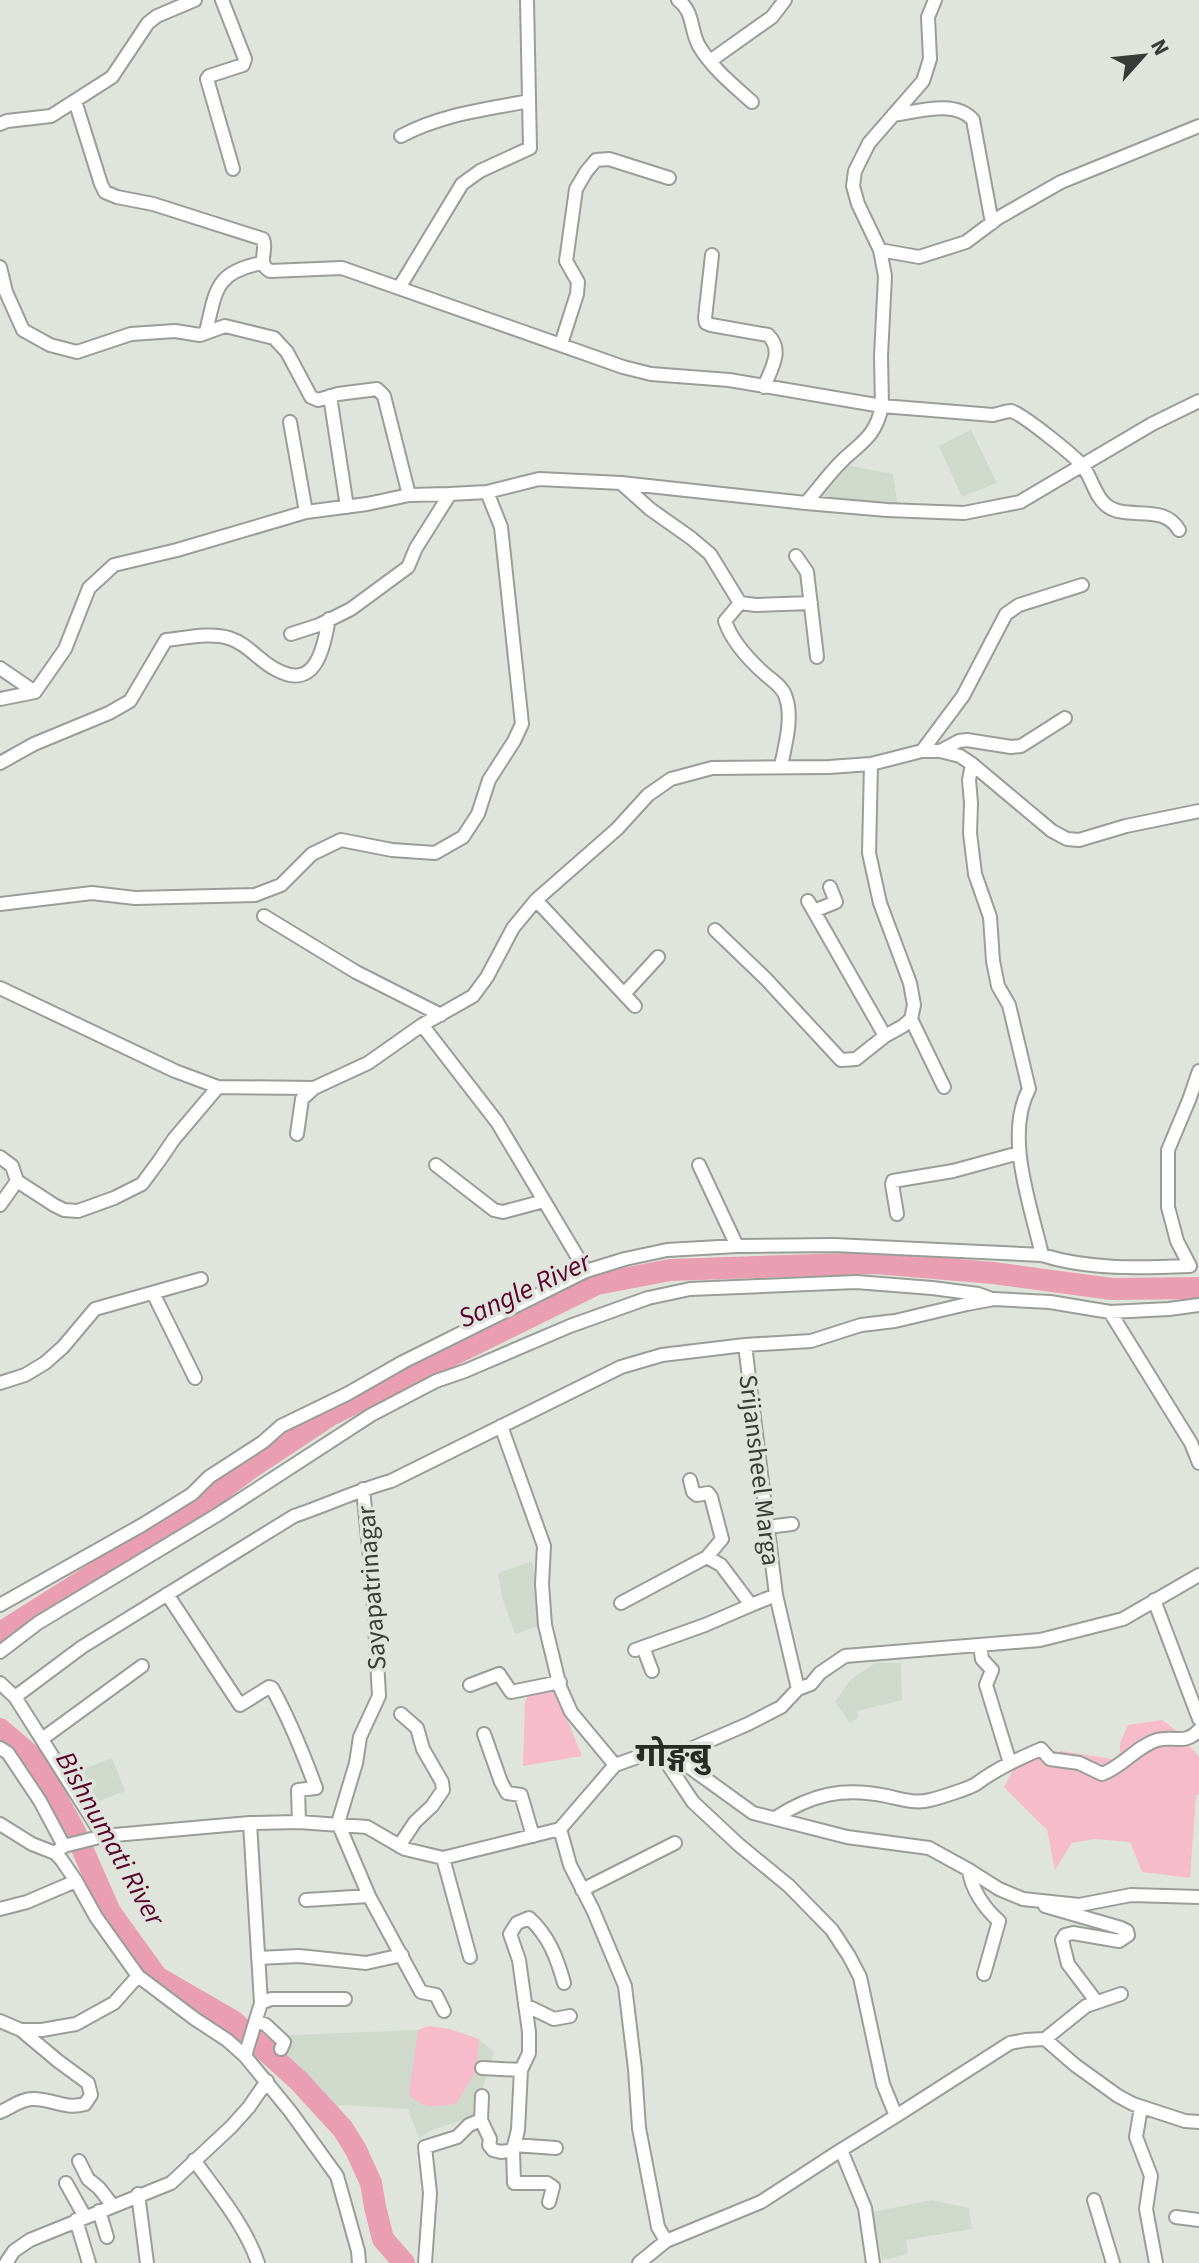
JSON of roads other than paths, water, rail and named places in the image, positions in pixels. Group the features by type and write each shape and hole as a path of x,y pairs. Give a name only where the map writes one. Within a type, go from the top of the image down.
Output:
{"street":[{"path":"0,124 51,116 75,101 117,72 148,23 195,0"},
{"path":"222,0 245,59 243,65 207,79 233,169"},
{"path":"399,288 462,184 480,171 530,148 527,0"},
{"path":"678,0 689,11 698,43 715,68 752,102"},
{"path":"710,61 772,17 785,0"},
{"path":"806,503 844,459 864,444 878,422 882,406 885,276 880,250 858,204 853,186 855,171 869,143 923,81 930,59 928,17 935,0"},
{"path":"75,101 105,192 263,239 262,263 270,271 342,268 623,367 651,374 729,380 882,406 993,415 1010,411 1022,415 1084,466 1106,506 1127,513 1159,515 1174,522 1179,530"},
{"path":"401,136 424,123 529,101"},
{"path":"893,115 948,108 967,114 973,120 992,223"},
{"path":"880,250 919,257 966,242 1061,182 1199,126"},
{"path":"561,344 577,294 578,282 566,261 576,189 586,172 596,160 609,159 669,178"},
{"path":"712,255 706,323 768,335 774,340 777,351 764,387"},
{"path":"206,332 220,284 229,273 262,263"},
{"path":"0,267 6,292 23,330 50,345 77,352 131,334 175,331 200,335 225,326 274,338 287,352 311,397 318,400 370,389 381,392 409,495"},
{"path":"330,396 347,507"},
{"path":"0,699 35,692 65,649 89,588 114,565 191,547 306,512 409,495 487,492 539,479 621,483 887,510 964,513 1020,502 1150,425 1199,401"},
{"path":"290,422 306,512"},
{"path":"621,483 710,554 740,603"},
{"path":"0,904 92,893 135,898 255,895 281,885 312,854 341,840 392,850 435,853 463,837 478,814 489,780 522,724 501,527 487,492"},
{"path":"291,634 319,625 351,609 408,567 416,548 450,494"},
{"path":"796,556 807,572 817,657"},
{"path":"922,751 963,696 1006,614 1019,605 1082,585"},
{"path":"740,603 811,603"},
{"path":"740,603 725,621 729,634 786,696 787,731 781,766"},
{"path":"0,763 34,744 130,701 166,640 226,636 243,644 274,669 294,675 307,673 316,665 329,619"},
{"path":"0,668 35,692"},
{"path":"940,751 967,740 1021,746 1065,718"},
{"path":"297,1134 302,1099 314,1088 368,1063 422,1025 473,996 487,977 513,928 536,900 617,829 648,795 671,779 712,768 871,764 922,751 940,751 960,756 972,764 1052,831 1067,839 1079,840 1126,826 1198,816"},
{"path":"715,930 766,979 841,1060 856,1059 911,1019 914,1005 910,983 880,903 869,853 871,764"},
{"path":"972,764 969,780 970,833 975,874 990,917 998,986 1009,1005 1029,1089 1021,1104 1019,1153 1042,1255"},
{"path":"830,887 836,902 811,906 885,1036"},
{"path":"536,900 635,1006"},
{"path":"264,916 356,972 441,1015"},
{"path":"624,994 658,957"},
{"path":"0,988 175,1071 218,1087 314,1088"},
{"path":"911,1019 944,1087"},
{"path":"422,1025 497,1122 586,1271"},
{"path":"1194,1264 1177,1241 1168,1207 1168,1150 1199,1071"},
{"path":"0,1157 12,1166 17,1181 64,1210 78,1211 142,1184 174,1139 218,1087"},
{"path":"897,1214 893,1181 953,1171 1019,1153"},
{"path":"436,1165 494,1210 503,1212 544,1201"},
{"path":"699,1165 737,1246"},
{"path":"0,1205 17,1181"},
{"path":"0,1605 192,1494 209,1477 263,1442 281,1426 586,1271 625,1259 667,1250 834,1245 1042,1255 1125,1268 1194,1264"},
{"path":"0,1383 25,1375 45,1363 95,1309 201,1279"},
{"path":"0,1652 38,1623 217,1515 371,1415 436,1381 648,1298 690,1289 856,1282 932,1288 994,1299"},
{"path":"153,1293 195,1378"},
{"path":"15,1697 82,1647 294,1516 391,1481 621,1367 662,1355 811,1341 861,1325 895,1321 994,1299 1050,1302 1110,1312 1199,1305"},
{"path":"1110,1312 1191,1443 1199,1463"},
{"name":"Srijansheel Marga","path":"745,1345 776,1595 798,1689"},
{"path":"501,1426 544,1546 542,1584 545,1625 560,1682 571,1712 615,1765"},
{"path":"621,1603 707,1557 720,1545 721,1529 711,1497 708,1493 697,1495 693,1492 690,1480"},
{"name":"Sayapatrinagar","path":"338,1823 356,1763 360,1737 379,1696 363,1489"},
{"path":"767,1527 792,1524"},
{"path":"707,1557 721,1565 751,1605 756,1603"},
{"path":"0,1824 32,1844 60,1849 98,1837 250,1823 338,1823 367,1827 399,1846 443,1858 560,1829 615,1765 646,1754 668,1756 748,1724 781,1707 798,1689 811,1684 820,1673 845,1656 1040,1640 1123,1619 1199,1575"},
{"path":"167,1594 240,1705 272,1688 296,1734 316,1788 298,1790 299,1822"},
{"path":"652,1671 639,1649 776,1595"},
{"path":"1154,1600 1199,1719"},
{"path":"980,1646 982,1659 992,1670 986,1685 1010,1763"},
{"path":"42,1739 142,1666"},
{"path":"470,1685 499,1674 511,1692 560,1682"},
{"path":"0,1683 15,1697 42,1739 98,1837"},
{"path":"399,1846 443,1790 442,1782 423,1749 417,1728 401,1714"},
{"path":"775,1818 807,1799 843,1792 889,1796 905,1801 928,1801 975,1785 1010,1763 1041,1749 1050,1759 1079,1763 1102,1774 1115,1770 1155,1740 1184,1740 1199,1730"},
{"path":"484,1734 507,1793 521,1795 533,1836"},
{"path":"0,1748 8,1753 40,1801 60,1849 61,1859 96,1917 138,1976 195,2019 247,2050 337,2176 359,2263"},
{"path":"668,1756 753,1813 847,1837 929,1848 999,1889 1127,1931 1128,1935 1119,1941 1073,1933 1065,1935 1062,1940 1068,1964 1096,2001"},
{"path":"668,1756 693,1802 789,1886 832,1930 849,1956 860,1977 883,2084 896,2116"},
{"path":"247,2050 261,2003 250,1823"},
{"path":"338,1823 369,1896 421,1992 436,1995 444,2011"},
{"path":"560,1829 570,1865 625,1986 639,2128 658,2227 666,2241"},
{"path":"582,1890 675,1843"},
{"path":"443,1858 470,1957"},
{"path":"969,1870 987,1911 999,1921 984,1974"},
{"path":"0,1909 27,1902 76,1881"},
{"path":"1023,1899 1079,1905 1131,1895 1199,1897"},
{"path":"306,1900 369,1896"},
{"path":"549,2202 553,2187 547,2183 514,2183 513,2148 518,2130 521,2070 529,2053 519,1960 510,1934 517,1923 529,1918 537,1926 555,1951 564,1983"},
{"path":"258,1958 299,1956 366,1963 402,1955"},
{"path":"21,2030 76,2024 114,2003 138,1976"},
{"path":"639,2263 666,2241 761,2202 1010,2043 1045,2039 1086,2006 1121,1994"},
{"path":"261,2003 271,1999 345,1999"},
{"path":"525,2005 554,2019 570,2016"},
{"path":"0,2021 21,2030 88,2083 91,2095 85,2104 74,2107 33,2099 0,2112"},
{"path":"256,2022 266,2025 284,2042 281,2049"},
{"path":"1045,2039 1107,2089 1141,2107 1185,2121 1199,2122"},
{"path":"482,2068 521,2070"},
{"path":"6,2263 14,2251 30,2240 171,2183 231,2127 267,2081"},
{"path":"482,2096 481,2120 493,2150 556,2148"},
{"path":"1141,2107 1136,2137 1151,2176 1146,2209 1156,2263"},
{"path":"425,2263 430,2193 425,2147 457,2137 469,2125 481,2120"},
{"path":"841,2150 865,2208 873,2263"},
{"path":"194,2160 244,2232 258,2263"},
{"path":"79,2161 88,2179 113,2206"},
{"path":"66,2183 80,2218 89,2263"},
{"path":"138,2194 147,2263"},
{"path":"1094,2200 1113,2263"},
{"path":"99,2211 107,2237"},
{"path":"1176,2217 1199,2220"}],"waterway":[{"name":"Sangle River","path":"0,1633 189,1514 329,1416 597,1284 670,1270 876,1263 993,1273 1112,1289 1199,1288"},
{"name":"Bishnumati River","path":"0,1729 36,1760 74,1830 110,1912 157,1977 233,2021 299,2081 343,2129 371,2183 383,2239 404,2263"}],"district":[{"name":"गोङ्गबु","path":"673,1754"}]}
